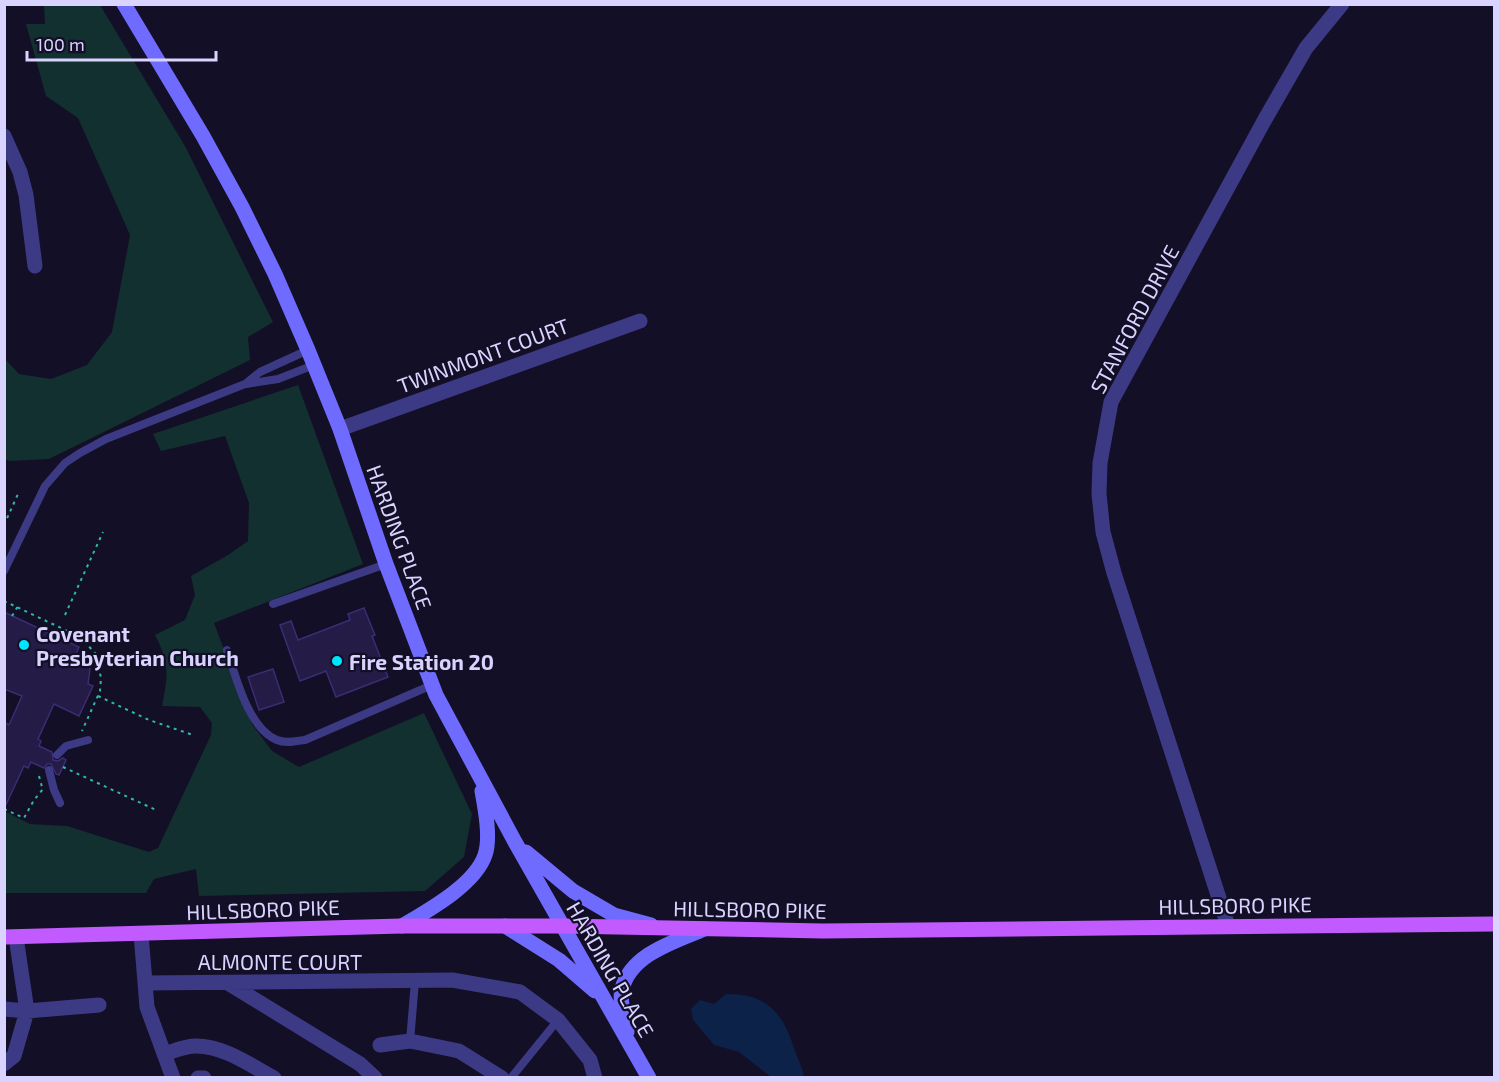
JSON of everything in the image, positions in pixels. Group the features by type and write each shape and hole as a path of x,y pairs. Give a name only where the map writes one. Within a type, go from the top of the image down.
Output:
{"main road":[{"name":"HARDING PLACE","path":"124,4 203,136 242,207 311,357 340,429 386,564 432,685 514,842 649,1077"},
{"path":"402,926 446,900 475,872 485,855 487,820 480,776"},
{"path":"514,842 554,878 587,900 614,915 666,928"},
{"name":"HILLSBORO PIKE","path":"10,937 402,926 563,926 823,931 1494,924"},
{"path":"505,926 559,960 606,1001"},
{"path":"628,1041 621,991 636,964 665,946 704,929"}],"street":[{"name":"STANFORD DRIVE","path":"1228,926 1114,573 1103,532 1099,494 1100,463 1111,402 1306,48 1342,4"},
{"path":"4,136 20,172 26,195 35,266"},
{"name":"TWINMONT COURT","path":"340,429 640,321"},
{"path":"141,933 147,1007 173,1077"},
{"path":"4,1064 14,1056 27,1011 10,937"},
{"name":"ALMONTE COURT","path":"145,983 452,980 520,992 558,1020 590,1060 595,1077"},
{"path":"228,983 360,1064 375,1077"},
{"path":"4,1009 27,1011 99,1005"},
{"path":"380,1045 410,1041 459,1051 502,1077"},
{"path":"164,1054 185,1047 206,1047 230,1055 274,1077"},
{"path":"198,1077 204,1077"}],"lane":[{"path":"245,384 260,372 311,357"},
{"path":"4,570 45,486 65,463 106,439 245,384 278,379 311,357"},
{"path":"273,604 386,564"},
{"path":"226,650 244,701 261,730 276,740 288,742 305,740 432,685"},
{"path":"57,755 66,746 88,741"},
{"path":"49,770 60,803"},
{"path":"410,1041 415,981"},
{"path":"512,1077 558,1020"}],"path":[{"path":"4,525 18,494"},
{"path":"65,615 103,532"},
{"path":"4,601 80,636 96,654 101,678 98,696 81,733"},
{"path":"12,616 18,606"},
{"path":"65,640 69,630"},
{"path":"98,696 149,720 193,735"},
{"path":"63,767 156,810"},
{"path":"4,809 24,818 43,789"}],"green space":[{"path":"44,5 100,5 185,146 273,322 248,337 250,360 49,459 9,461 4,459 5,359 19,374 51,379 87,365 112,332 130,235 78,118 46,96 26,24 45,24"},
{"path":"298,385 363,564 214,623 252,724 272,751 299,767 424,713 472,814 464,857 425,891 199,896 196,869 154,879 146,893 5,893 4,811 30,824 67,826 149,852 158,848 211,735 212,723 200,707 162,706 166,670 163,654 155,635 185,620 195,595 191,576 248,541 249,503 225,436 161,451 153,434"}],"water":[{"path":"726,994 753,998 772,1008 785,1026 804,1077 771,1077 739,1052 714,1045 693,1020 691,1009 700,1000 714,1004"}],"building":[{"name":"Fire Station 20","path":"364,608 388,677 336,697 326,671 300,681 280,625 291,621 298,640 350,620 348,614"},
{"path":"4,612 79,647 75,656 83,659 90,669 88,684 93,686 79,716 54,704 38,739 41,741 39,746 52,752 53,760 58,761 63,758 66,760 59,775 56,774 51,764 47,764 44,768 31,762 28,768 24,766 4,809 4,722 9,725 22,696 4,689"},
{"path":"273,669 284,702 259,710 248,677"}],"place":[{"name":"Covenant Presbyterian Church","path":"24,645"},
{"name":"Fire Station 20","path":"337,661"}]}
